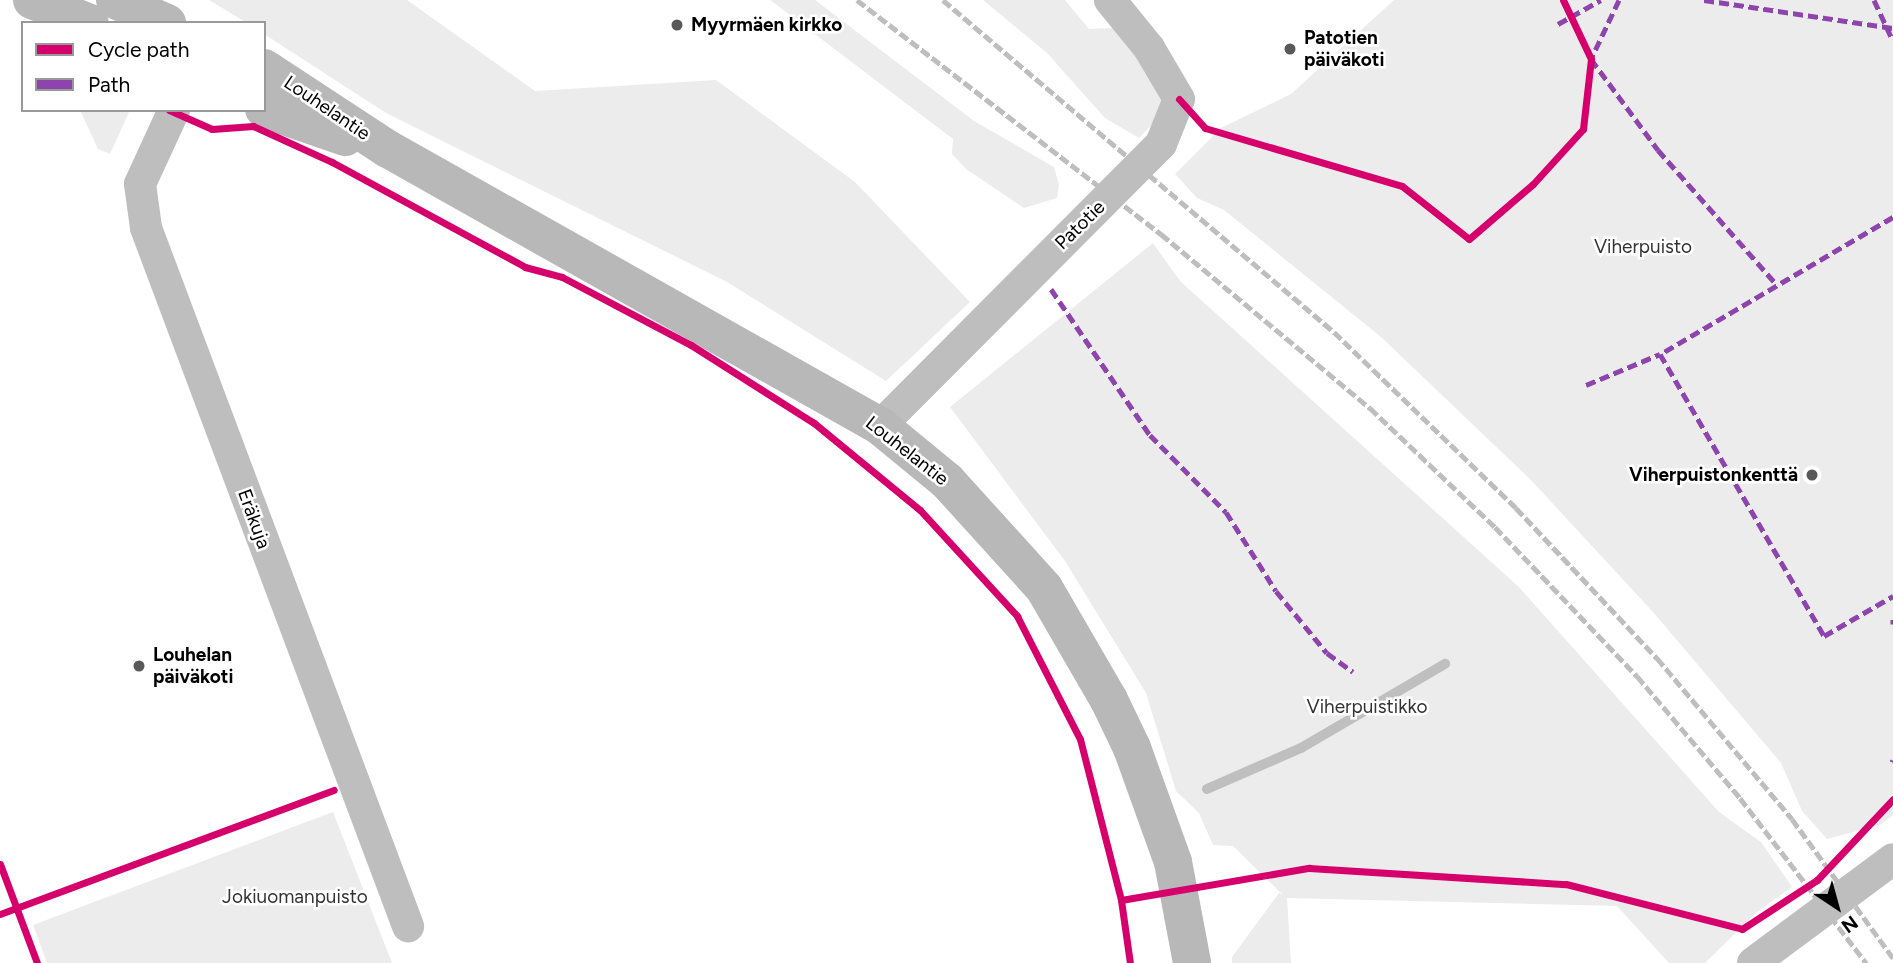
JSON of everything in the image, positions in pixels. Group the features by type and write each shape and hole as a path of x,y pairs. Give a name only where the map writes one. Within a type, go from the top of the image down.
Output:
{"main road":[{"path":"32,0 85,21"},
{"path":"115,0 162,21"},
{"name":"Louhelantie","path":"266,69 388,149 880,426 947,481 1044,588 1132,748 1173,862 1184,909 1192,963"},
{"name":"Louhelantie","path":"266,110 388,149"}],"street":[{"name":"Patotie","path":"880,426 1161,144 1179,99 1149,48 1110,0"},
{"name":"Eräkuja","path":"173,112 140,184 146,228 408,926"},
{"path":"1753,963 1893,859"}],"green space":[{"path":"209,0 407,0 535,91 716,80 855,182 970,302 886,381 727,282 386,113 266,35 266,21 244,21"},
{"path":"770,0 815,0 974,121 1054,167 1059,185 1057,198 1024,208 966,169 952,154 953,139"},
{"path":"983,0 1065,0 1089,29 1113,28 1153,75 1164,95 1164,112 1139,138 1105,118 1047,53"},
{"name":"Viherpuisto","path":"1394,0 1893,0 1893,815 1880,825 1827,839 1802,811 1781,763 1653,612 1530,479 1381,337 1224,210 1197,198 1175,174 1221,128 1291,94"},
{"path":"81,112 129,112 110,154 98,149"},
{"name":"Viherpuistikko","path":"1153,243 1180,281 1519,587 1719,812 1761,842 1792,887 1757,912 1705,963 1669,963 1617,906 1287,898 1291,963 1232,963 1232,957 1279,893 1283,895 1233,846 1213,845 1199,813 1176,791 1146,693 1065,561 950,407"},
{"name":"Jokiuomanpuisto","path":"333,812 392,963 47,963 33,925"}],"waterway":[{"path":"1207,789 1301,748 1445,664"}],"railway":[{"path":"857,0 1161,234 1370,408 1495,527 1637,676 1740,798 1866,963"},
{"path":"943,0 1334,332 1516,508 1657,658 1792,819 1893,958"}],"marked path":[{"path":"1558,24 1601,0"},
{"path":"1619,0 1591,59 1658,150 1777,285"},
{"path":"1704,0 1893,28"},
{"path":"1874,0 1893,41"},
{"path":"1893,217 1660,354 1824,636 1893,596"},
{"path":"1051,289 1150,435 1226,512 1276,591 1327,653 1353,672"},
{"path":"1586,385 1660,354"},
{"path":"1893,619 1893,624"}],"cycle path":[{"path":"1179,99 1205,128 1402,186 1469,239 1533,184 1583,129 1591,59 1563,0"},
{"path":"174,112 212,129 253,126 332,162 525,267 562,277 691,345 814,423 920,510 1017,616 1080,739 1121,900 1130,963"},
{"path":"0,914 334,790"},
{"path":"1121,900 1309,868 1566,884 1742,929 1817,880 1893,799"},
{"path":"0,864 37,963"}],"place":[{"name":"Myyrmäen kirkko","path":"677,25"},
{"name":"Patotien päiväkoti","path":"1290,49"},
{"name":"Viherpuistonkenttä","path":"1812,475"},
{"name":"Louhelan päiväkoti","path":"139,666"}]}
